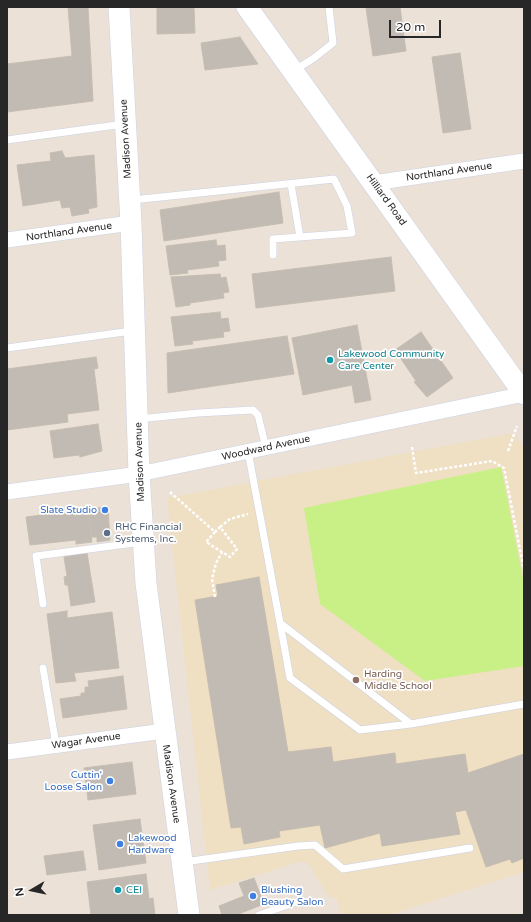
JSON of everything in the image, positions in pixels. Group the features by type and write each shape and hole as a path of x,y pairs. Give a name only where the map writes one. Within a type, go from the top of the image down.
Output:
{"main road":[{"name":"Madison Avenue","path":"119,7 131,223 140,474 144,542 153,646 189,915"},
{"name":"Hilliard Road","path":"247,7 524,394"}],"street":[{"name":"Northland Avenue","path":"373,182 524,161"},
{"name":"Northland Avenue","path":"7,238 131,223"},
{"name":"Woodward Avenue","path":"7,492 140,474 524,394"},
{"name":"Wagar Avenue","path":"7,752 164,731"}],"lane":[{"path":"293,71 314,58 333,43 329,7"},
{"path":"7,140 125,124"},
{"path":"129,200 334,179 347,206 352,233 273,239 273,255"},
{"path":"291,184 300,237"},
{"path":"7,348 135,331"},
{"path":"138,419 198,413 253,410 258,415 266,448"},
{"path":"248,451 290,678 360,730 411,724 524,704"},
{"path":"43,604 36,556 144,542"},
{"path":"280,623 411,724"},
{"path":"43,668 56,745"},
{"path":"182,862 315,845 343,868 470,848"},
{"path":"259,915 302,900"}],"path":[{"path":"508,450 517,426"},
{"path":"412,447 416,473 492,461 504,468 524,570"},
{"path":"170,492 215,532"},
{"path":"220,527 236,549 230,558 206,542 220,527 230,520 250,514"},
{"path":"215,597 212,579 216,563 222,552"}],"shaded area":[{"name":"Harding Middle School","path":"513,433 524,448 524,872 392,914 341,915 337,899 329,897 307,862 299,862 210,890 167,498"}],"green space":[{"path":"501,467 524,584 524,666 425,681 320,604 304,508"}],"building":[{"path":"68,7 88,7 93,101 7,112 7,64 72,56"},
{"path":"157,7 194,7 195,33 157,34"},
{"path":"400,7 406,51 373,56 366,8"},
{"path":"240,37 258,64 205,70 201,43"},
{"path":"460,53 471,129 443,133 432,57"},
{"path":"62,151 65,158 94,155 97,207 88,209 89,213 72,216 70,207 62,208 60,200 23,206 17,165 51,161 50,153"},
{"path":"279,192 283,223 164,241 160,210"},
{"path":"216,240 217,246 225,245 226,260 218,261 219,266 187,270 188,273 170,275 166,246"},
{"path":"391,257 395,291 256,308 252,274"},
{"path":"220,274 221,278 226,277 229,292 223,293 224,298 190,303 190,305 176,307 171,277"},
{"path":"220,312 221,319 228,318 230,331 223,332 224,337 192,341 193,344 175,346 171,317"},
{"name":"Lakewood Community Care Center","path":"357,325 371,400 355,403 352,385 303,395 292,338"},
{"path":"421,332 453,378 427,397 414,382 416,381 395,350"},
{"path":"287,336 294,374 168,393 167,353"},
{"path":"96,357 98,368 94,369 99,410 67,414 68,422 7,430 7,369"},
{"path":"98,424 102,451 80,457 79,455 54,458 50,431"},
{"path":"108,507 110,540 97,542 97,537 91,537 88,509"},
{"path":"88,509 92,542 76,544 76,540 30,545 26,517"},
{"path":"87,553 95,602 71,606 68,585 65,585 64,577 67,576 64,557"},
{"path":"259,577 288,752 331,747 333,762 395,753 396,764 465,754 468,773 524,754 524,858 512,863 510,859 486,867 466,810 455,812 460,834 382,846 380,833 325,848 320,825 279,831 280,837 244,844 241,827 231,828 195,600 218,596 216,585"},
{"path":"67,611 67,618 112,612 119,668 74,673 76,681 56,683 47,614"},
{"path":"123,676 127,709 63,718 60,699 81,696 81,693 85,693 85,687 89,687 88,681"},
{"name":"Cuttin' Loose Salon","path":"132,762 136,794 88,800 84,768"},
{"name":"Lakewood Hardware","path":"140,819 146,863 99,870 93,825"},
{"path":"83,851 86,870 47,875 44,856"},
{"name":"CEI","path":"146,874 149,899 153,898 155,915 91,915 87,882"},
{"name":"Blushing Beauty Salon","path":"254,878 264,904 236,915 222,915 219,906 244,896 239,883"}],"place":[{"name":"Lakewood Community Care Center","path":"330,360"},
{"name":"Slate Studio","path":"105,510"},
{"name":"RHC Financial Systems, Inc.","path":"107,533"},
{"name":"Harding Middle School","path":"356,680"},
{"name":"Cuttin' Loose Salon","path":"110,781"},
{"name":"Lakewood Hardware","path":"120,844"},
{"name":"CEI","path":"118,890"},
{"name":"Blushing Beauty Salon","path":"253,896"}]}
